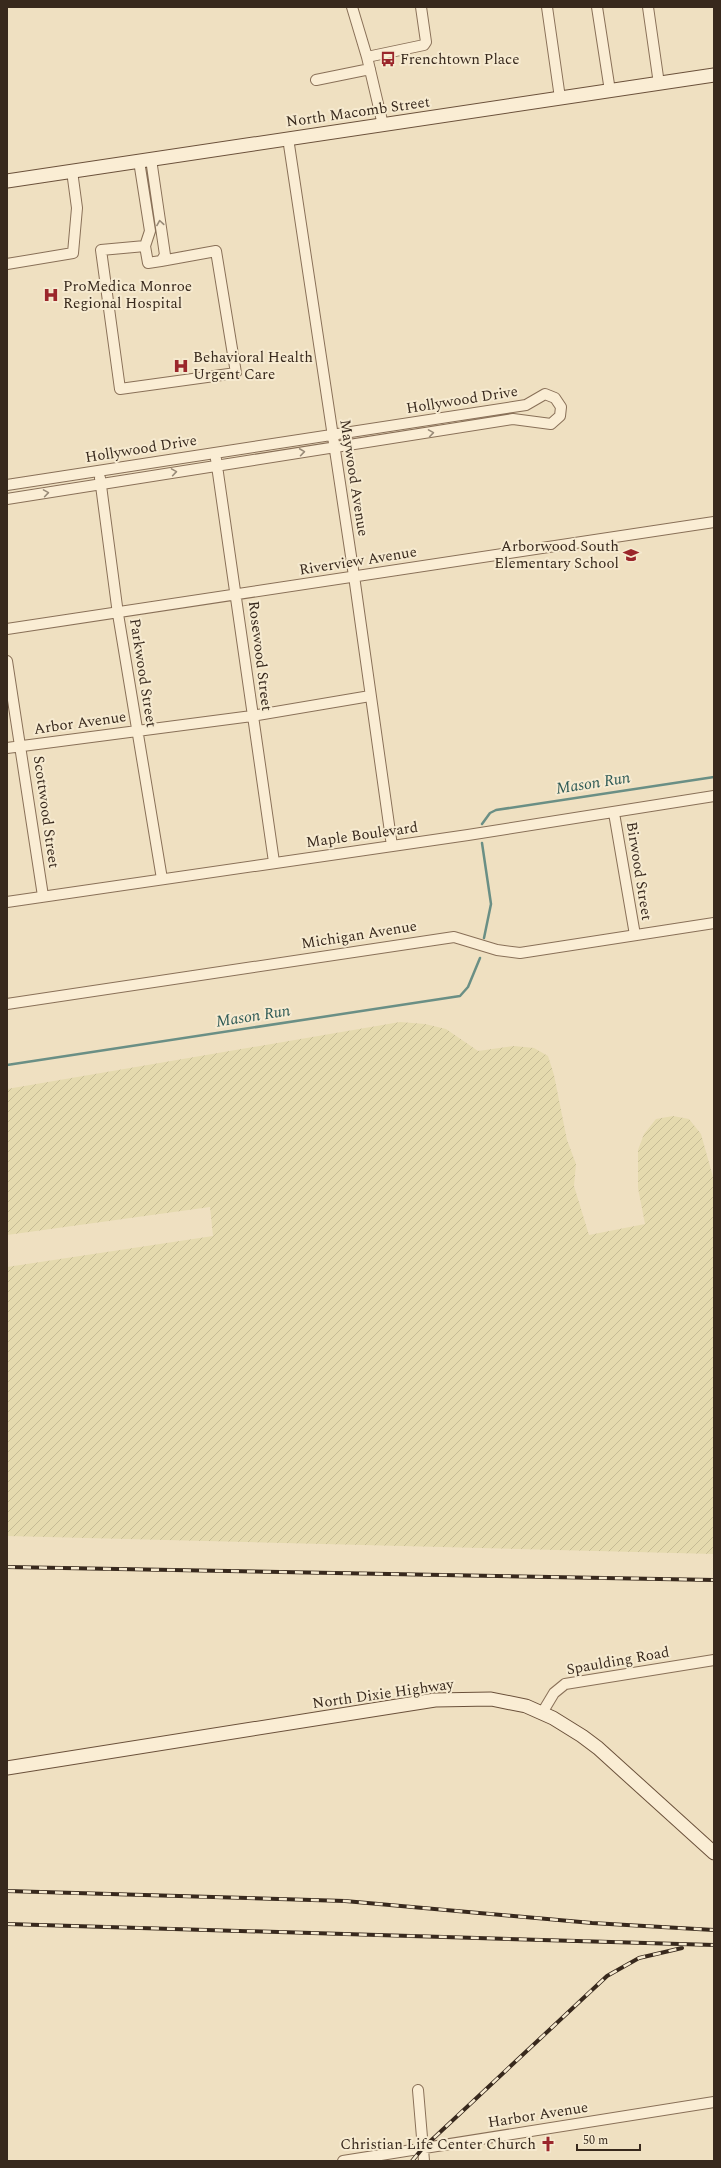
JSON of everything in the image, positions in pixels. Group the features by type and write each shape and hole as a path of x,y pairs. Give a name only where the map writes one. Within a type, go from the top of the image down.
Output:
{"main road":[{"name":"North Macomb Street","path":"7,181 714,75"},
{"name":"North Dixie Highway","path":"7,1768 435,1700 491,1699 526,1706 542,1713 582,1736 714,1853"}],"street":[{"path":"352,7 367,57 383,125"},
{"path":"367,57 424,45 426,42 421,7"},
{"path":"547,7 560,98"},
{"path":"597,7 610,91"},
{"path":"648,7 659,84"},
{"path":"316,80 370,69"},
{"name":"Maywood Avenue","path":"288,138 354,576 392,846"},
{"path":"145,160 150,231 145,246 148,263 216,251 236,373 120,389 101,250 145,246"},
{"path":"145,160 165,255 161,261"},
{"path":"7,264 73,253 77,208 72,171"},
{"name":"Hollywood Drive","path":"7,485 526,405 545,394 555,398 561,407 560,416 551,424 513,419 7,499"},
{"name":"Rosewood Street","path":"216,453 237,595 252,716 274,862"},
{"name":"Parkwood Street","path":"99,470 118,614 162,879"},
{"name":"Riverview Avenue","path":"7,629 118,614 354,576 714,522"},
{"name":"Scottwood Street","path":"7,660 43,896"},
{"name":"Arbor Avenue","path":"7,748 252,716 370,696"},
{"name":"Maple Boulevard","path":"9,901 614,813 714,796"},
{"name":"Birwood Street","path":"614,813 635,935"},
{"name":"Michigan Avenue","path":"7,1004 454,937 497,950 520,953 714,923"},
{"name":"Spaulding Road","path":"542,1713 554,1693 565,1684 714,1660"},
{"path":"418,2090 424,2161"},
{"name":"Harbor Avenue","path":"343,2161 714,2102"}],"shaded area":[{"path":"400,1022 425,1024 446,1029 478,1051 514,1046 534,1048 548,1056 554,1075 567,1140 576,1164 574,1186 589,1235 645,1224 638,1188 638,1150 644,1134 656,1119 673,1116 689,1119 701,1134 713,1177 714,1554 7,1536 7,1267 213,1236 210,1207 7,1235 7,1089"}],"waterway":[{"name":"Mason Run","path":"482,824 490,813 496,810 714,777"},
{"name":"Mason Run","path":"482,843 491,904 484,938"},
{"name":"Mason Run","path":"7,1065 460,996 468,987 480,958"}],"railway":[{"path":"7,1567 714,1580"},
{"path":"7,1891 345,1901 592,1923 714,1930"},
{"path":"7,1924 714,1945"},
{"path":"412,2161 422,2149 607,1976 639,1958 682,1948"}],"place":[{"name":"Frenchtown Place","path":"388,59"},
{"name":"ProMedica Monroe Regional Hospital","path":"51,295"},
{"name":"Behavioral Health Urgent Care","path":"181,366"},
{"name":"Arborwood South Elementary School","path":"631,555"},
{"name":"Christian Life Center Church","path":"548,2144"}]}
